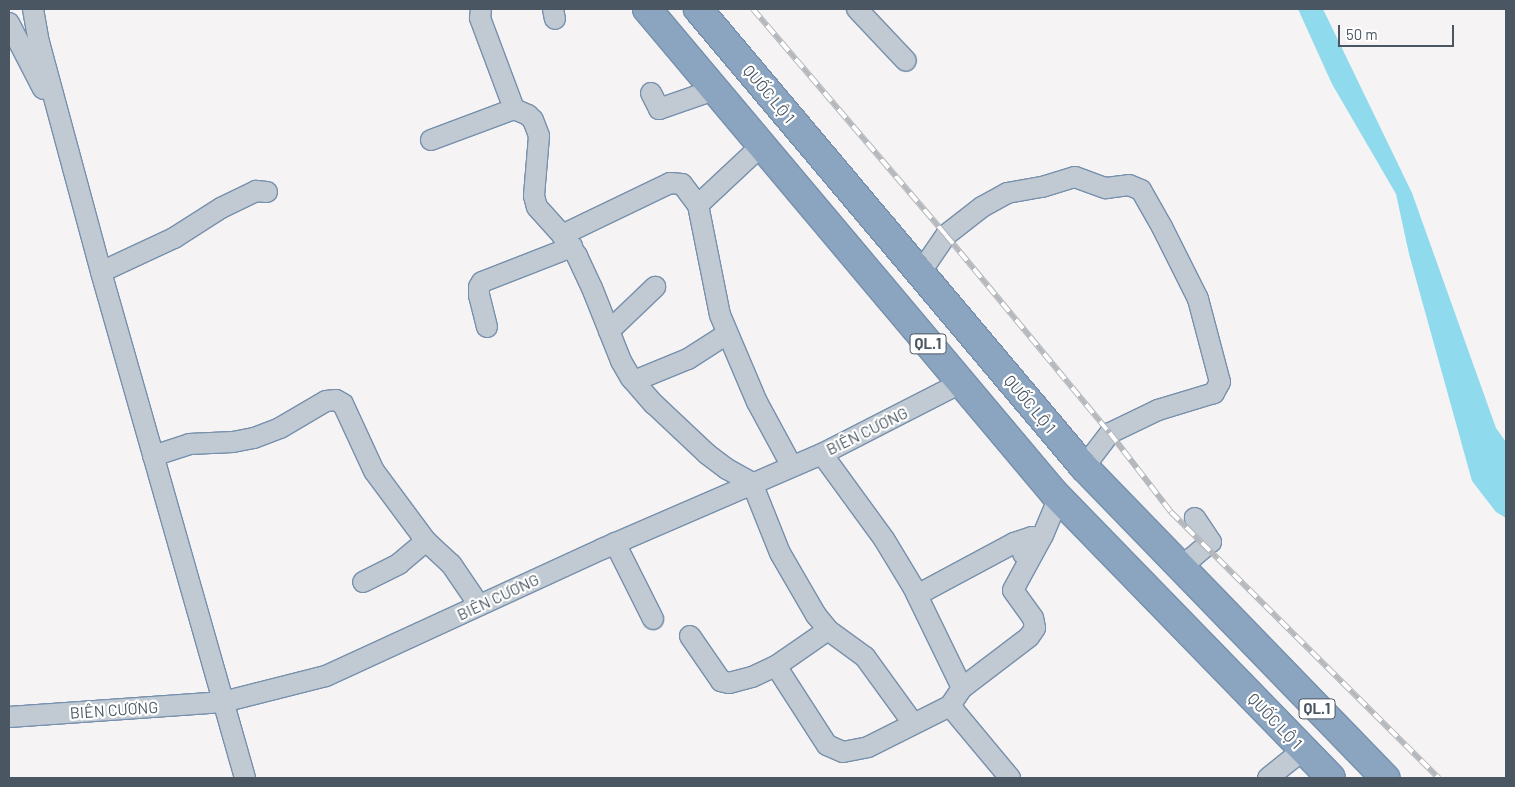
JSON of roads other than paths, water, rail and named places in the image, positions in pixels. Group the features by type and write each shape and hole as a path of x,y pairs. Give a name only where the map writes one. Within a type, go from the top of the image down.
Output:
{"highway":[{"name":"QUỐC LỘ 1","path":"647,9 1059,497 1331,778"},
{"name":"QUỐC LỘ 1","path":"698,9 1084,467 1385,778"},
{"path":"1222,667 1250,639"}],"street":[{"path":"33,9 101,272 244,778"},
{"path":"481,9 480,18 514,109"},
{"path":"857,9 906,60"},
{"path":"9,23 62,124"},
{"path":"651,93 659,109 714,90"},
{"path":"431,140 514,109 528,115 537,128 539,136 534,200 541,213 567,241 592,288 621,361 634,381 654,404 707,454 727,469 752,483 789,572 816,615 828,630 865,657 913,723"},
{"path":"698,205 761,146"},
{"path":"920,273 946,235 982,207 1007,193 1042,187 1075,177 1091,181 1106,188 1129,185 1141,190 1198,299 1220,382 1214,393 1158,410 1110,433 1084,467"},
{"path":"487,327 479,295 479,288 482,282 567,241 670,183 682,184 698,205 713,288 727,334 757,402 791,465"},
{"path":"101,272 174,238 221,208 256,191 267,192"},
{"path":"609,331 655,287"},
{"path":"634,381 704,350 727,334"},
{"name":"BIÊN CƯƠNG","path":"9,717 222,702 326,676 615,543 791,465 822,454 961,383"},
{"path":"153,456 189,444 233,442 254,438 280,428 326,401 336,400 343,404 349,413 362,448 374,471 426,541 450,564 479,605"},
{"path":"822,454 884,539 917,595 962,688"},
{"path":"776,666 827,745 843,752 868,747 950,706 962,688 1029,636 1035,628 1033,618 1013,590 1043,535 1059,497"},
{"path":"1180,567 1211,542 1195,518"},
{"path":"917,595 1014,543 1032,538 1009,580"},
{"path":"363,582 399,564 426,541"},
{"path":"615,543 653,619"},
{"path":"690,636 721,681 740,681 776,666 828,630"},
{"path":"950,706 1010,778"},
{"path":"1268,778 1303,750"}],"water":[{"path":"1298,9 1323,9 1412,193 1496,428 1506,442 1506,518 1496,512 1472,481 1409,254 1396,194 1332,84"}],"railway":[{"path":"753,9 946,235 1110,433 1171,512 1439,778"}]}
